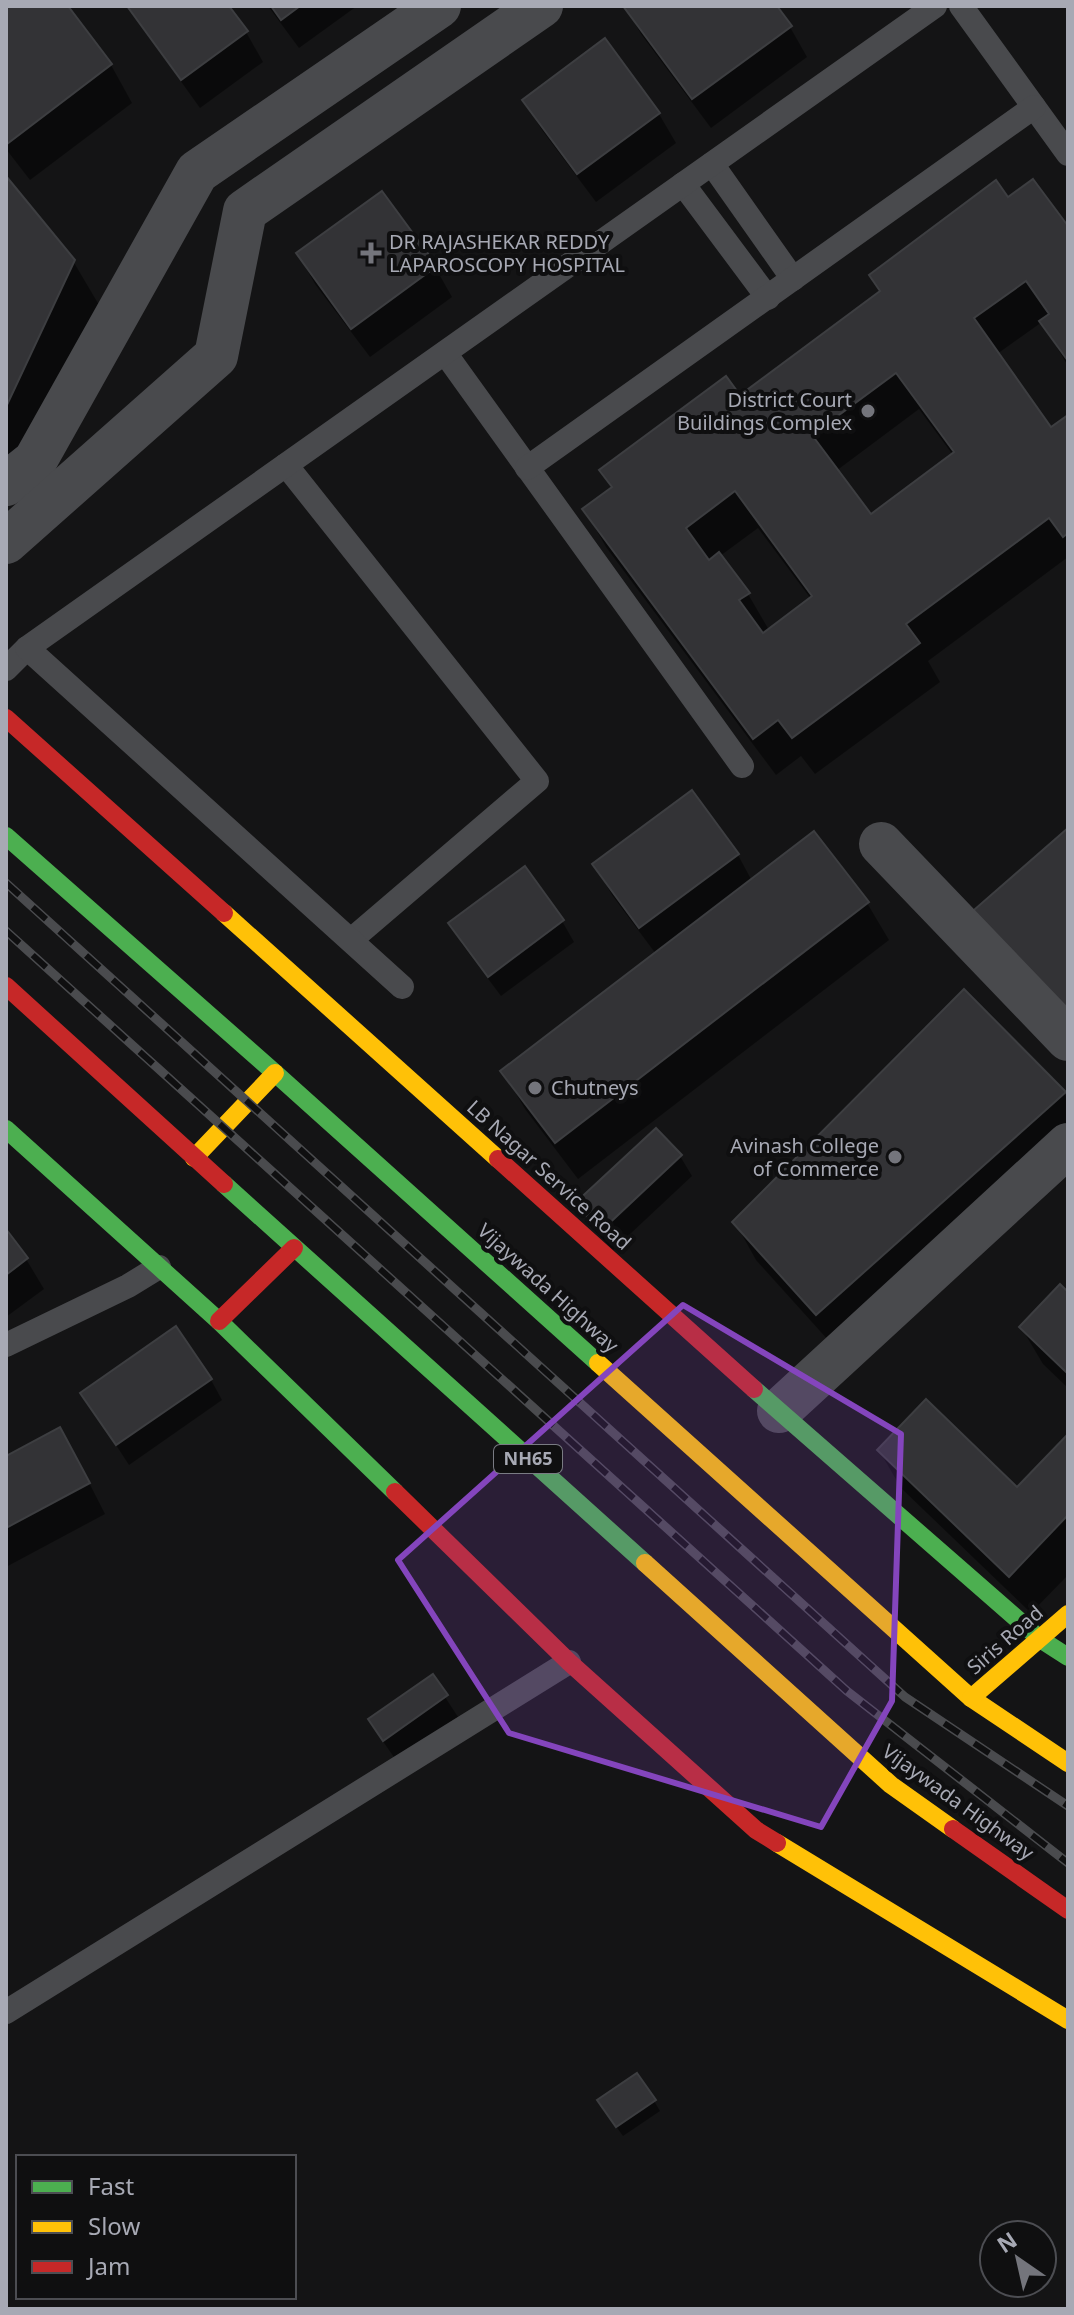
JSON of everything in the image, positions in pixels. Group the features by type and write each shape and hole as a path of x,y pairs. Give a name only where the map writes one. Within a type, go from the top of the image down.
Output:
{"main road":[{"name":"LB Nagar Service Road","path":"6,718 779,1411 1040,1639 1068,1657"},
{"name":"Vijaywada Highway","path":"6,836 275,1073 971,1698 1068,1763"},
{"name":"Vijaywada Highway","path":"6,986 891,1785 1068,1910"},
{"path":"194,1158 275,1073"},
{"path":"6,1129 219,1321 569,1662 756,1830 1068,2020"},
{"path":"219,1321 294,1248"},
{"name":"Siris Road","path":"971,1698 1068,1614"}],"street":[{"path":"6,484 35,461 197,172 439,6"},
{"path":"6,542 216,356 245,211 541,6"},
{"path":"881,844 1068,1039"},
{"path":"779,1411 1068,1145"}],"lane":[{"path":"6,669 27,648 935,6"},
{"path":"961,6 1068,154"},
{"path":"527,468 1034,107"},
{"path":"712,164 793,279"},
{"path":"683,184 768,298"},
{"path":"445,353 742,766"},
{"path":"286,465 537,781 351,940"},
{"path":"27,648 402,987"},
{"path":"6,1345 128,1286 159,1267"},
{"path":"6,2012 569,1662"}],"highlighted area":[{"path":"683,1305 901,1434 892,1701 821,1827 509,1733 398,1560"}],"building":[{"path":"6,6 68,6 112,64 7,144"},
{"path":"127,6 229,6 248,31 181,80"},
{"path":"271,6 300,6 281,20"},
{"path":"623,6 777,6 792,26 692,99"},
{"path":"605,38 660,113 577,174 522,100"},
{"path":"6,176 75,260 6,407"},
{"path":"1033,179 1068,226 1068,361 1039,321 1049,314 1026,281 974,318 1051,427 1068,415 1068,533 1063,537 1049,518 906,624 920,643 792,738 778,720 753,739 582,509 612,487 599,470 726,376 740,395 880,291 869,275 996,180 1008,197","holes":["896,373 954,452 871,514 812,435","735,491 812,596 763,633 739,600 750,593 719,552 709,560 686,528"]},
{"path":"382,191 437,266 351,329 296,253"},
{"path":"692,790 739,854 639,928 592,864"},
{"path":"1068,828 1068,1033 967,916"},
{"path":"814,831 869,902 555,1143 500,1071"},
{"path":"525,866 564,920 488,977 448,923"},
{"name":"Avinash College of Commerce","path":"964,989 1066,1092 816,1315 732,1222"},
{"path":"656,1128 682,1155 601,1231 574,1204"},
{"path":"6,1229 28,1258 6,1275"},
{"path":"1060,1284 1068,1292 1068,1374 1019,1327"},
{"path":"176,1326 212,1379 116,1445 80,1393"},
{"path":"926,1399 1017,1487 1068,1434 1068,1515 1009,1577 877,1450"},
{"path":"60,1427 90,1483 6,1528 6,1456"},
{"path":"433,1674 448,1695 383,1741 368,1719"},
{"path":"637,2073 656,2100 616,2127 597,2100"}],"railway":[{"path":"6,883 905,1697 1068,1806"},
{"path":"6,931 847,1691 1068,1863"}],"traffic: fast":[{"path":"6,836 598,1363"},
{"path":"6,1129 219,1321 395,1492"},
{"path":"224,1184 645,1563"},
{"path":"754,1389 1040,1639 1068,1657"}],"traffic: slow":[{"path":"224,913 498,1159"},
{"path":"194,1158 275,1073"},
{"path":"598,1363 971,1698 1068,1763"},
{"path":"645,1563 891,1785 953,1829"},
{"path":"971,1698 1068,1614"},
{"path":"777,1843 1068,2020"}],"traffic: jam":[{"path":"6,718 224,913"},
{"path":"6,986 224,1184"},
{"path":"498,1159 754,1389"},
{"path":"219,1321 294,1248"},
{"path":"395,1492 569,1662 756,1830 777,1843"},
{"path":"953,1829 1068,1910"}],"place":[{"name":"DR RAJASHEKAR REDDY LAPAROSCOPY HOSPITAL","path":"371,253"},
{"name":"District Court Buildings Complex","path":"868,411"},
{"name":"Chutneys","path":"535,1088"},
{"name":"Avinash College of Commerce","path":"895,1157"}]}
